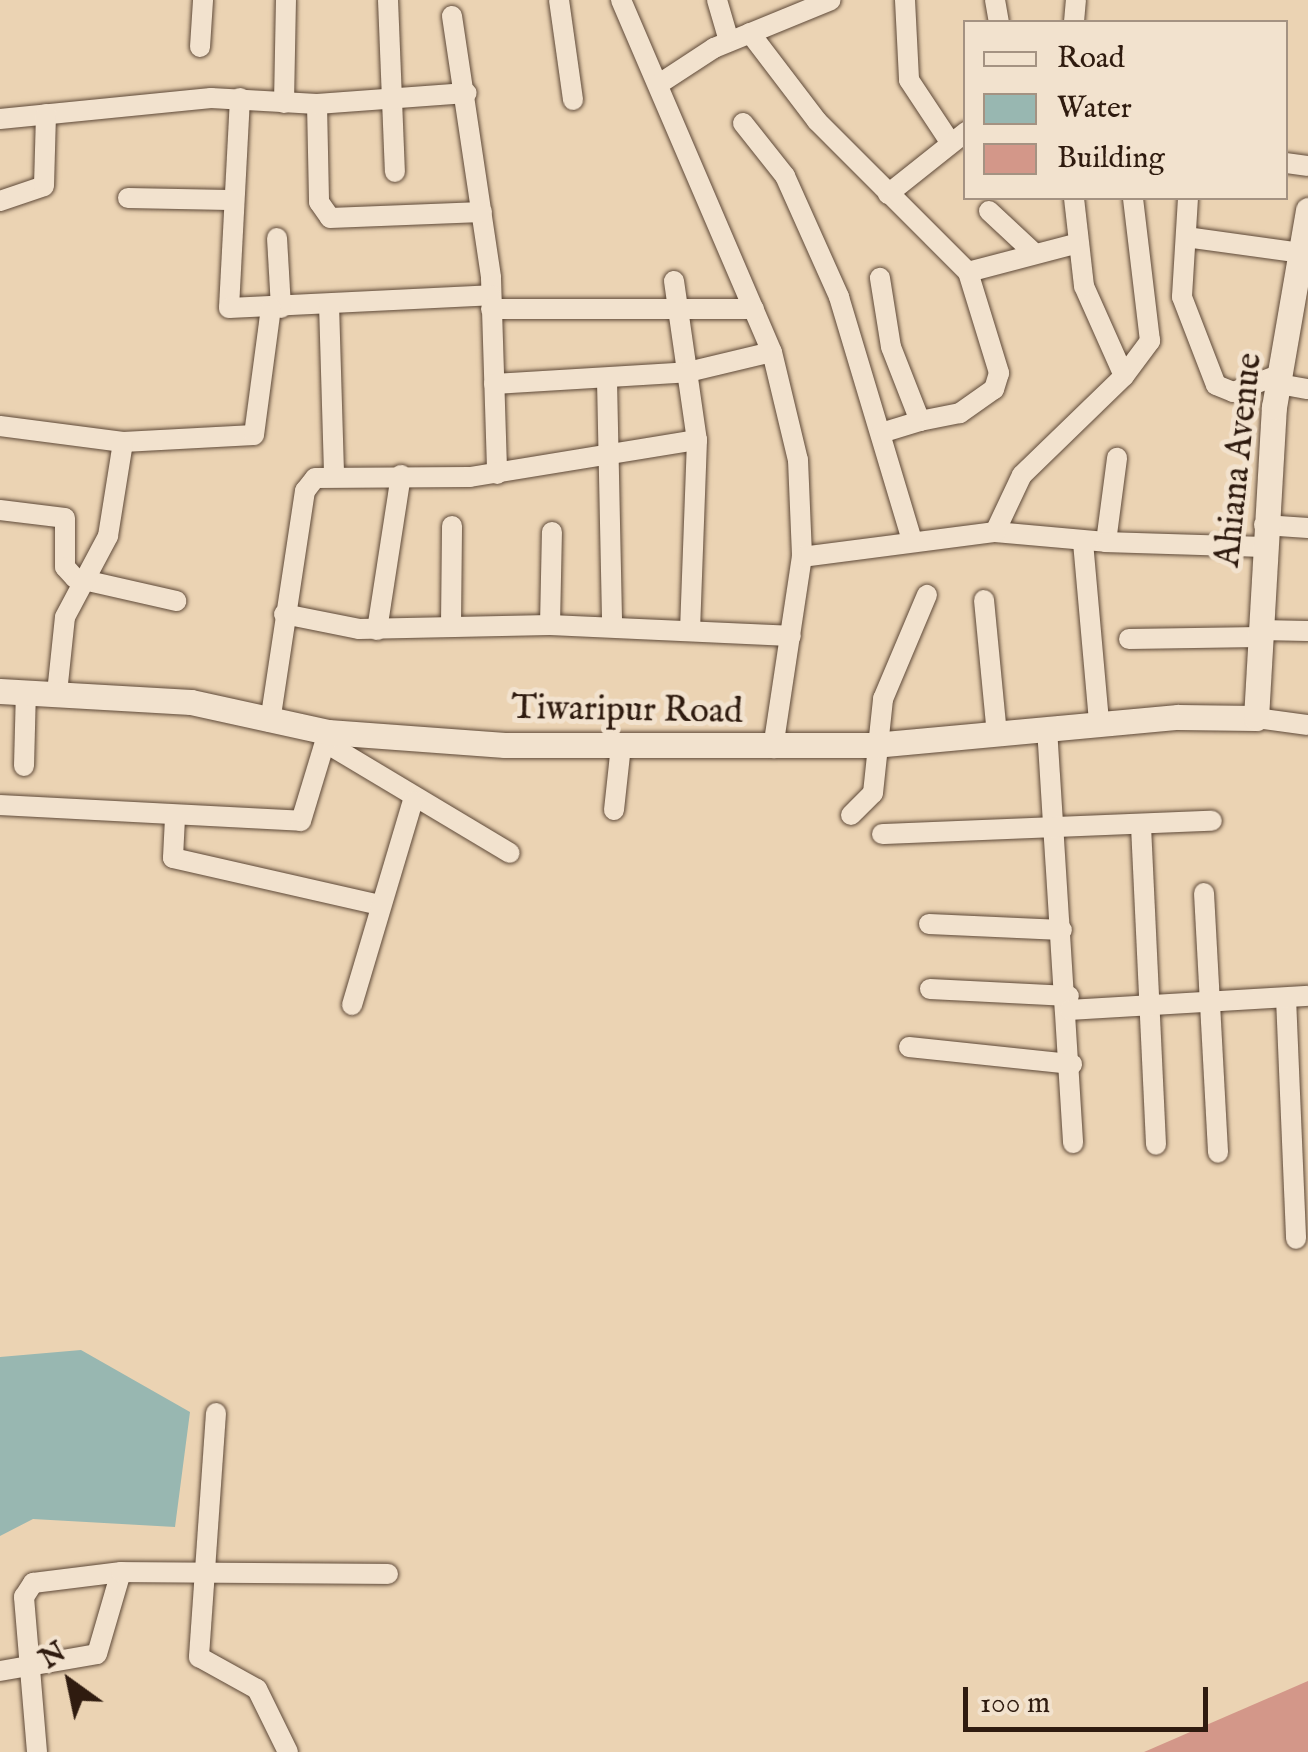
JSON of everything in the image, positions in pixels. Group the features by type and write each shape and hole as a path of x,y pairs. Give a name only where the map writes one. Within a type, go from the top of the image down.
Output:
{"street":[{"path":"200,48 202,0"},
{"path":"284,103 286,0"},
{"path":"388,0 395,172"},
{"path":"558,0 573,100"},
{"path":"622,0 772,352 798,460 802,557 773,748"},
{"path":"716,0 729,42"},
{"path":"658,84 729,42 831,0"},
{"path":"888,194 956,135 910,80 905,0"},
{"path":"452,16 467,93 491,302 497,474"},
{"path":"750,32 792,93 968,272 999,384 960,413 881,433"},
{"path":"0,119 240,98 317,104 467,93"},
{"path":"240,98 224,302 234,310 330,304 491,302 754,308"},
{"path":"317,104 318,202 330,218 482,212"},
{"path":"0,201 44,186 46,114"},
{"path":"743,123 795,196 881,433 912,540"},
{"path":"128,198 229,200"},
{"path":"1074,200 1076,244 1124,376"},
{"path":"996,532 1022,474 1124,376 1150,342 1133,200"},
{"path":"1188,200 1182,297 1216,385 1233,392 1280,379 1308,389"},
{"name":"Ahiana Avenue","path":"1256,718 1263,536 1280,379 1305,253 1308,210"},
{"path":"989,211 1034,254"},
{"path":"1186,237 1305,253"},
{"path":"0,426 123,442 256,433 276,308 277,238"},
{"path":"968,272 1076,244"},
{"path":"880,278 891,347 920,421"},
{"path":"674,282 697,440 690,630"},
{"path":"330,304 334,473"},
{"path":"494,384 688,372 772,352"},
{"path":"607,380 613,457"},
{"path":"270,722 305,490 334,473 497,474 697,440"},
{"path":"56,694 65,616 108,536 123,442"},
{"path":"612,627 604,462 613,457"},
{"path":"1106,542 1117,458"},
{"path":"377,630 401,475"},
{"path":"0,510 65,518 65,567 84,582 176,600"},
{"path":"451,624 452,526"},
{"path":"802,557 996,532 1106,542 1263,536 1308,528"},
{"path":"550,625 552,532"},
{"path":"1082,542 1098,722"},
{"path":"852,815 872,793 874,745 890,672 928,594"},
{"path":"984,600 997,734"},
{"path":"284,614 377,630 451,624 550,625 791,636"},
{"path":"1128,638 1308,631"},
{"path":"13,691 24,766"},
{"name":"Tiwaripur Road","path":"13,691 191,702 327,737 621,746 874,745 1098,722 1256,718"},
{"path":"1256,718 1308,725"},
{"path":"1047,728 1070,1003 1073,1142"},
{"path":"0,804 176,818 301,821 327,737 413,801 510,853"},
{"path":"614,810 621,746"},
{"path":"352,1005 413,801"},
{"path":"176,818 173,858 380,905"},
{"path":"882,834 1053,832 1212,822"},
{"path":"1141,826 1153,1008 1156,1145"},
{"path":"1204,893 1218,1152"},
{"path":"929,924 1062,930"},
{"path":"930,989 1153,1008 1308,996"},
{"path":"1286,998 1296,1239"},
{"path":"908,1048 1072,1064"},
{"path":"216,1413 208,1574 199,1657 258,1689 288,1752"},
{"path":"0,1670 104,1647 121,1572"},
{"path":"37,1752 27,1588 121,1572 388,1574"}],"water":[{"path":"81,1350 190,1412 175,1527 33,1519 0,1536 0,1357"}],"building":[{"path":"1308,1681 1308,1752 1144,1752"}]}
